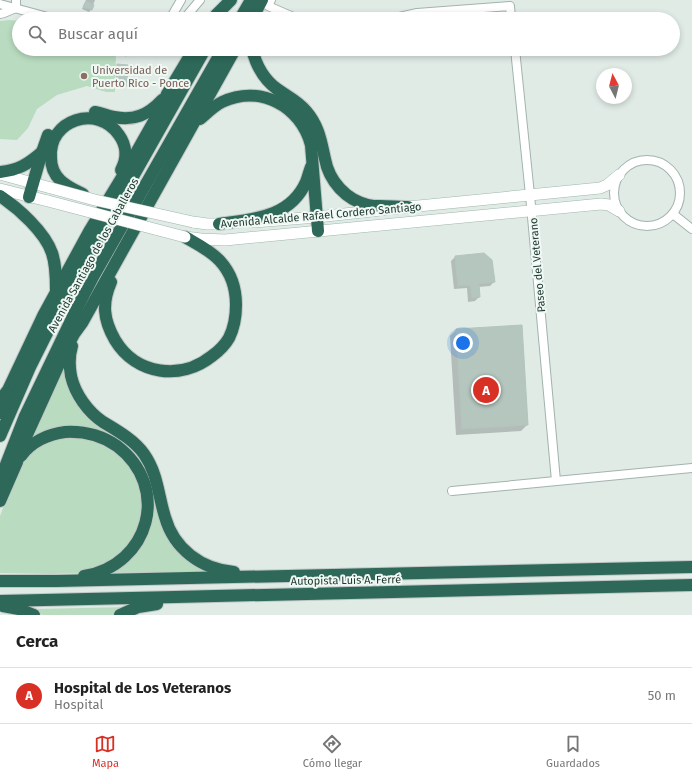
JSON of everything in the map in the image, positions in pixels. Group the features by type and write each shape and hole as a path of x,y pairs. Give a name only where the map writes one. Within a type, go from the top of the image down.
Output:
{"highway":[{"path":"218,12 232,0"},
{"path":"226,12 232,0"},
{"path":"244,12 250,0"},
{"path":"258,12 267,2"},
{"path":"0,413 8,390 56,293 90,230 162,107 167,94 190,56"},
{"name":"Avenida Santiago de los Caballeros","path":"0,436 30,367 65,297 201,56"},
{"name":"Avenida Santiago de los Caballeros","path":"0,480 25,416 76,310 219,56"},
{"path":"0,501 17,462 21,448 74,334 82,323 231,56"},
{"path":"254,56 264,77 277,89 301,106 315,124 321,138 326,165 333,180 339,188 353,199 369,206 408,207"},
{"path":"29,197 47,138 52,129 60,121 71,115 84,111 91,111 120,118 137,117 148,113 167,94"},
{"path":"193,125 220,103 226,100 246,96 258,96 265,98 282,105 291,111 305,129 311,146 318,231"},
{"path":"95,200 68,186 57,177 53,171 50,156 56,135 63,127 75,120 84,118 104,122 116,131 121,138 124,146 125,161 114,189"},
{"path":"0,173 21,168 42,152"},
{"path":"219,224 268,216 276,213 293,202 303,188 312,162"},
{"path":"0,196 18,210 47,242 55,264 56,293"},
{"path":"124,247 119,266 113,277 105,300 105,313 112,334 122,350 141,365 168,372 176,371 187,369 203,363 217,352 228,338 235,320 236,310 236,297 233,283 225,268 219,260 205,248 185,237"},
{"path":"82,323 70,357 71,375 75,387 91,412 102,422 132,442 144,454 156,478 167,523 173,536 181,547 199,562 218,570 237,572 284,572 317,576"},
{"path":"0,400 8,390"},
{"path":"17,462 28,448 48,436 72,432 94,434 112,443 131,459 140,473 146,490 147,511 143,529 137,543 126,556 104,570 92,574 39,581"},
{"name":"Autopista Luis A. Ferré","path":"0,581 317,576 692,567"},
{"name":"Autopista Luis A. Ferré","path":"0,601 692,585"},
{"path":"120,615 146,605 200,603 214,596"},
{"path":"0,606 19,609 34,615"}],"street":[{"path":"174,12 180,0"},
{"path":"190,12 200,0"},
{"path":"267,2 285,12"},
{"path":"0,4 16,4 37,12"},
{"path":"0,14 4,13 16,4"},
{"path":"430,12 510,6 510,12"},
{"name":"Paseo del Veterano","path":"516,56 532,210 556,481"},
{"path":"652,160 664,165 674,173 680,184 681,197 673,214 658,225 646,226 633,223 628,220 619,211 615,200 615,187 620,175 628,166 640,161 652,160"},
{"name":"Avenida Alcalde Rafael Cordero Santiago","path":"0,173 95,200 193,222 219,224 264,222 317,217 600,188 607,185 620,175"},
{"name":"Avenida Alcalde Rafael Cordero Santiago","path":"0,189 185,237 225,240 601,204 609,205 619,211"},
{"path":"673,214 692,228"},
{"path":"452,491 692,468"}],"green space":[{"path":"12,20 12,56 116,56 115,92 106,92 87,86 57,95 37,109 28,128 17,140 0,139 0,21"},
{"path":"62,368 66,369 67,377 118,435 145,462 161,516 212,571 105,573 128,560 136,553 144,540 150,488 102,433 36,439 31,437"},
{"path":"61,437 92,437 127,458 144,495 139,532 113,563 80,573 0,573 0,516 20,465 37,446"},
{"path":"129,607 116,615 43,615 38,612 37,609"}],"building":[{"path":"86,1 94,5 92,10 83,7"},
{"path":"117,64 128,65 127,86 116,85"},
{"path":"484,253 492,260 495,282 479,284 480,297 472,298 470,285 458,286 455,256"},
{"path":"522,325 528,425 462,429 456,329"}],"place":[{"name":"Universidad de Puerto Rico - Ponce","path":"84,76"},
{"name":"Hospital de Los Veteranos","path":"486,390"}]}
